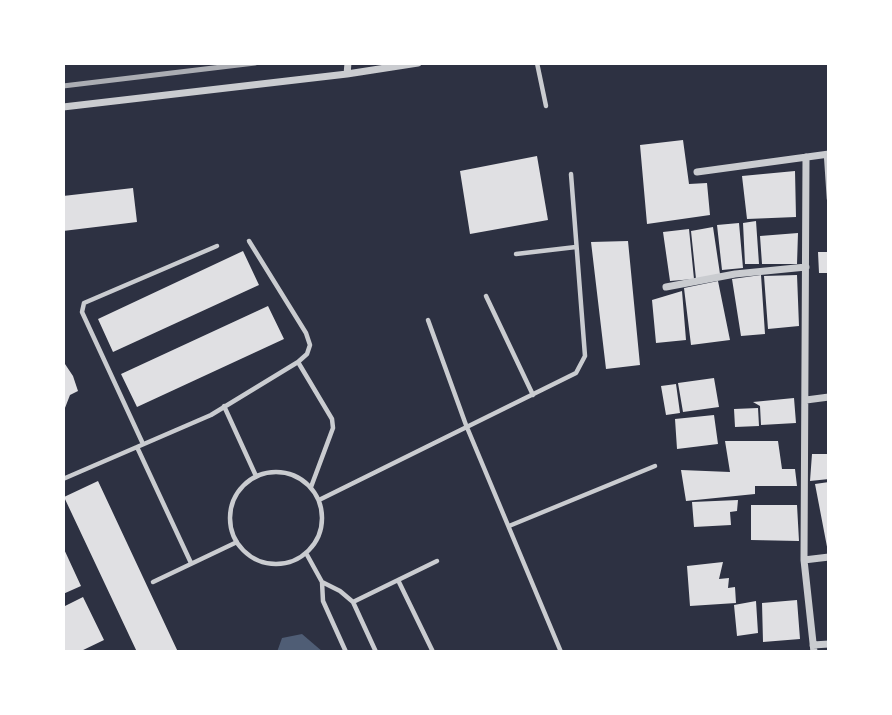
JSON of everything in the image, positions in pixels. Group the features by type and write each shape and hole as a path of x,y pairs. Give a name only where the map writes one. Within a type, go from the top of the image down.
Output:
{"street":[{"path":"346,74 348,63"},
{"path":"63,107 418,63"},
{"path":"697,172 827,154"},
{"path":"806,157 804,560 813,649 829,644"},
{"path":"666,288 735,274 806,267"},
{"path":"806,400 829,397"},
{"path":"804,560 829,557"}],"lane":[{"path":"537,63 545,106"},
{"path":"827,154 829,200"},
{"path":"319,500 466,425 576,373 585,356 571,174"},
{"path":"63,479 211,415 307,354 310,345 306,333 249,241"},
{"path":"143,444 82,312 84,303 216,246"},
{"path":"516,254 576,247"},
{"path":"486,296 533,395"},
{"path":"428,320 466,425 561,652"},
{"path":"298,362 332,419 333,428 311,487"},
{"path":"224,406 256,476"},
{"path":"136,447 191,562"},
{"path":"509,526 655,466"},
{"path":"271,472 286,473 311,487 323,514 316,542 306,553 288,562 269,563 250,556 237,542 231,527 230,512 244,485 256,476 271,472"},
{"path":"153,582 237,542"},
{"path":"306,553 322,582 323,601 346,652"},
{"path":"353,602 437,561"},
{"path":"398,580 433,652"},
{"path":"322,582 341,591 353,602 376,652"}],"water":[{"path":"302,634 323,652 277,652 282,638"}],"building":[{"path":"683,140 689,184 707,183 710,215 647,224 640,145"},
{"path":"537,156 548,220 470,234 460,171"},
{"path":"795,171 796,217 747,219 742,176"},
{"path":"133,188 137,222 63,231 63,196"},
{"path":"756,221 759,264 745,264 743,223"},
{"path":"739,223 743,268 722,270 717,225"},
{"path":"713,227 720,274 696,279 691,231"},
{"path":"689,229 694,279 670,281 663,232"},
{"path":"798,233 797,264 762,264 760,236"},
{"path":"628,241 640,365 606,369 591,242"},
{"path":"243,251 259,285 113,352 98,319"},
{"path":"818,252 829,252 829,273 819,273"},
{"path":"761,275 765,334 741,336 732,279"},
{"path":"797,275 799,326 768,329 764,276"},
{"path":"718,281 730,340 691,345 684,288"},
{"path":"682,291 686,340 656,343 652,300"},
{"path":"268,306 284,339 137,407 121,374"},
{"path":"63,361 73,376 78,391 70,395 63,413"},
{"path":"714,378 719,407 683,412 678,383"},
{"path":"676,384 680,413 666,415 661,386"},
{"path":"794,398 796,423 761,425 760,406 753,402"},
{"path":"758,408 759,426 735,427 734,409"},
{"path":"714,415 718,444 677,449 675,419"},
{"path":"725,441 778,441 782,469 795,469 797,486 755,486 755,494 686,501 681,470 730,472"},
{"path":"812,454 829,454 829,479 810,481"},
{"path":"98,481 178,652 137,652 64,497"},
{"path":"829,482 829,552 828,552 815,484"},
{"path":"738,500 737,511 730,512 731,525 694,527 692,502"},
{"path":"751,505 797,505 799,541 751,540"},
{"path":"63,547 81,586 63,594"},
{"path":"723,562 719,579 729,578 728,588 735,587 736,603 690,606 687,566"},
{"path":"83,597 104,640 79,652 63,652 63,607"},
{"path":"797,600 800,639 763,642 762,603"},
{"path":"756,601 758,633 737,636 734,605"}],"railway":[{"path":"63,86 255,63"}]}
